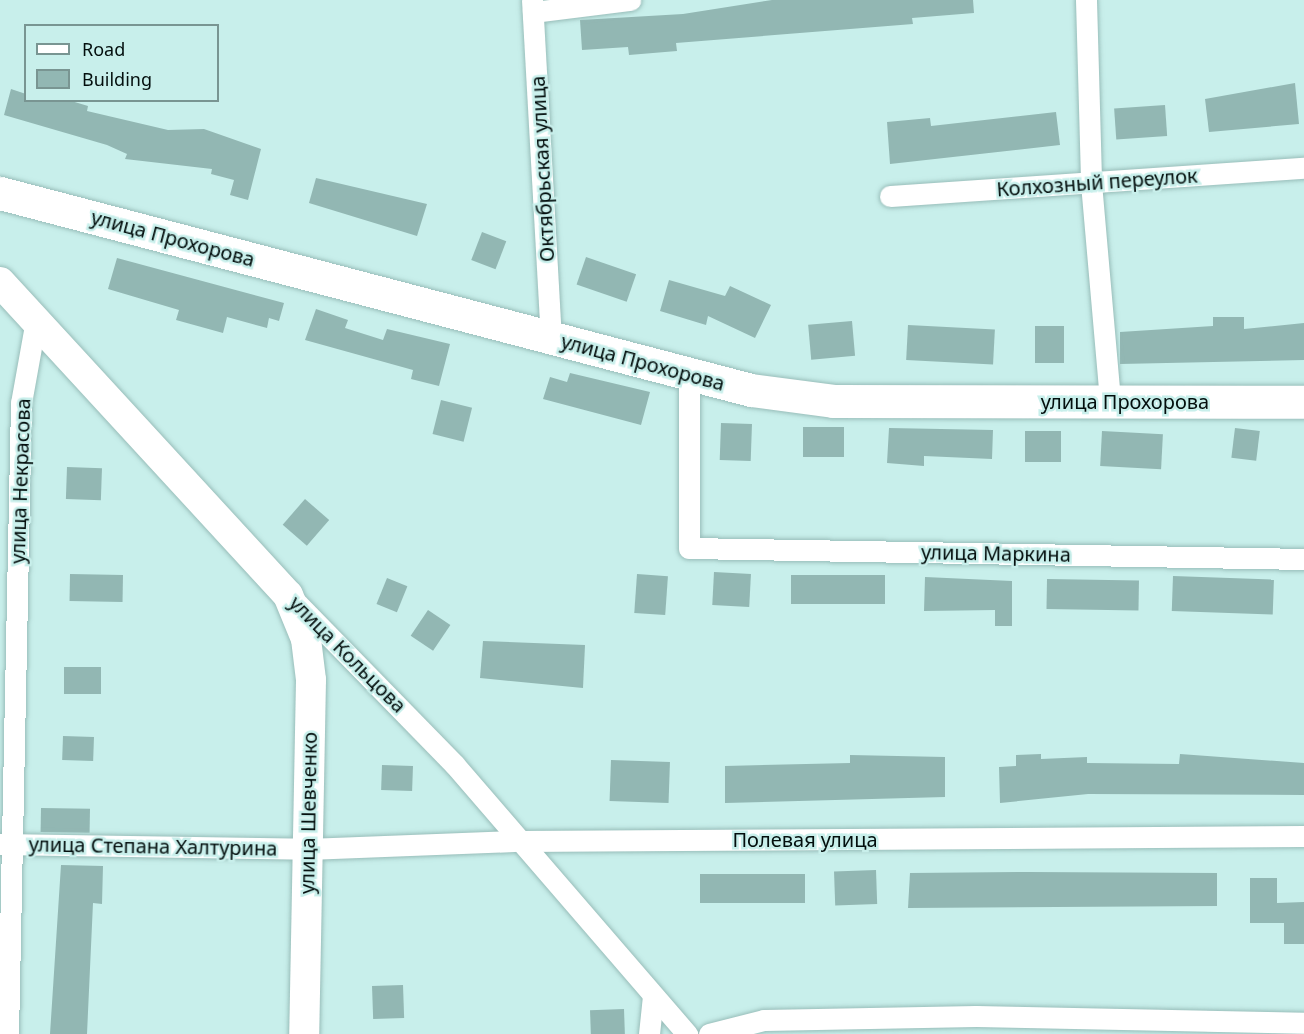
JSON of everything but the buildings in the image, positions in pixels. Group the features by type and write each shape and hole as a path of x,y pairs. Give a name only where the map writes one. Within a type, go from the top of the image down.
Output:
{"main road":[{"name":"улица Прохорова","path":"0,193 751,390 834,401 1304,402"},
{"name":"улица Кольцова","path":"0,282 35,325 288,595"},
{"name":"улица Шевченко","path":"288,595 306,639 311,680 304,1034"}],"street":[{"path":"532,6 630,0"},
{"path":"1086,0 1091,183 1110,400"},
{"name":"Октябрьская улица","path":"532,6 552,338"},
{"name":"Колхозный переулок","path":"890,196 1304,168"},
{"name":"улица Некрасова","path":"8,1034 5,844 21,403 35,325"},
{"name":"улица Маркина","path":"688,374 689,548 1304,559"},
{"name":"улица Кольцова","path":"288,595 380,685 687,1034"},
{"name":"Полевая улица","path":"307,849 519,841 1304,836"},
{"name":"улица Степана Халтурина","path":"5,844 307,849"},
{"path":"649,1034 653,996"},
{"path":"709,1034 764,1020 976,1016 1304,1023"}]}
